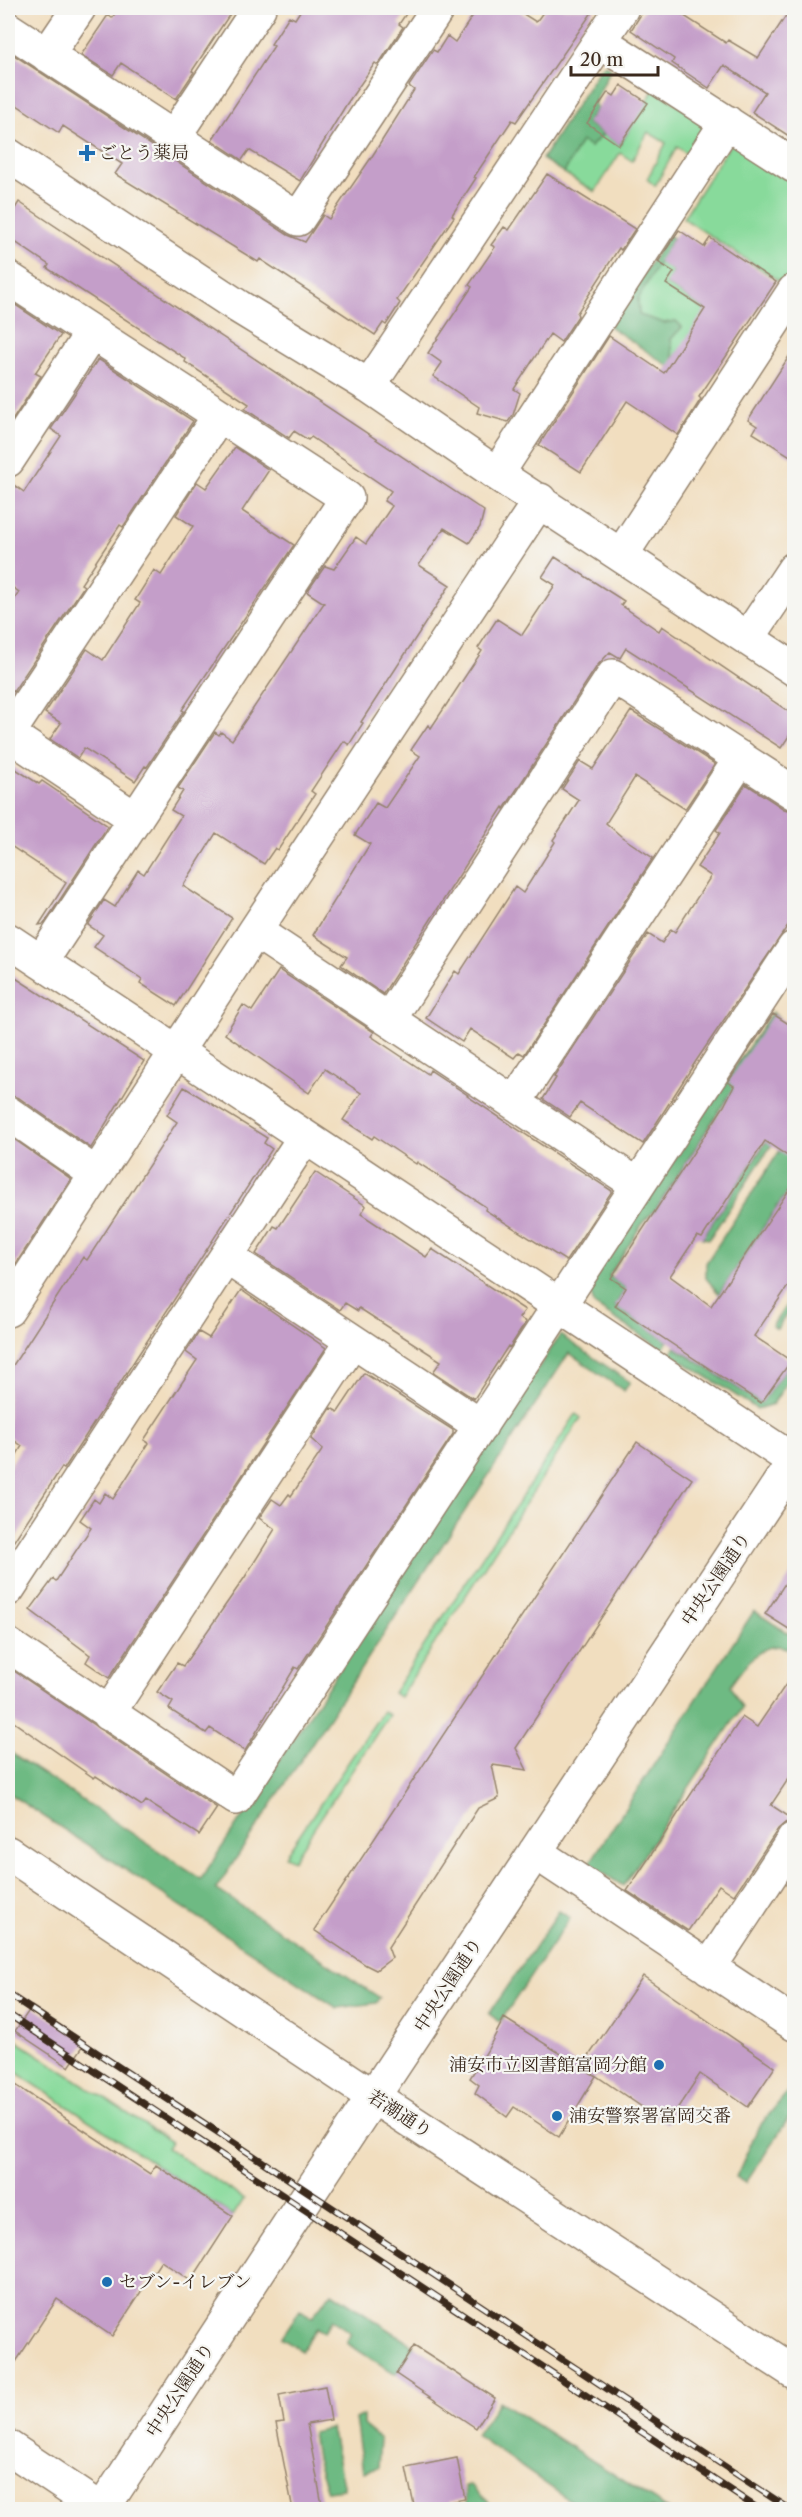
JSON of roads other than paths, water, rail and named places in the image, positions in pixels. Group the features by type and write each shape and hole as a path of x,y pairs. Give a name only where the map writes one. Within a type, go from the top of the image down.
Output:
{"street":[{"path":"47,55 79,8"},
{"path":"173,138 260,8"},
{"path":"8,29 298,219 438,8"},
{"path":"369,386 622,8"},
{"path":"600,41 795,166"},
{"path":"497,474 727,122"},
{"path":"8,155 239,307 369,386 497,474 795,669"},
{"path":"8,278 347,498 41,962"},
{"path":"622,554 795,291"},
{"path":"8,460 91,334"},
{"path":"136,819 8,734 219,416"},
{"path":"8,1310 540,500"},
{"path":"748,638 795,569"},
{"path":"390,1018 613,676 795,793"},
{"path":"515,1102 741,758"},
{"path":"255,931 390,1018 638,1185"},
{"path":"8,940 794,1461"},
{"path":"8,1645 236,1798 795,948"},
{"path":"8,1113 96,1174"},
{"path":"8,1589 304,1138"},
{"path":"226,1257 481,1426"},
{"path":"108,1714 352,1342"},
{"name":"中央公園通り","path":"102,2510 794,1461"},
{"path":"709,1968 795,1839"},
{"path":"535,1852 795,2024"},
{"name":"若潮通り","path":"8,1853 374,2097 795,2372"},
{"path":"8,2447 102,2510"}],"railway":[{"path":"8,1994 791,2510"},
{"path":"8,2014 760,2510"}],"place":[{"name":"ごとう薬局","path":"87,153"},
{"name":"浦安市立図書館富岡分館","path":"659,2065"},
{"name":"浦安警察署富岡交番","path":"557,2116"},
{"name":"セブン-イレブン","path":"107,2282"}]}
